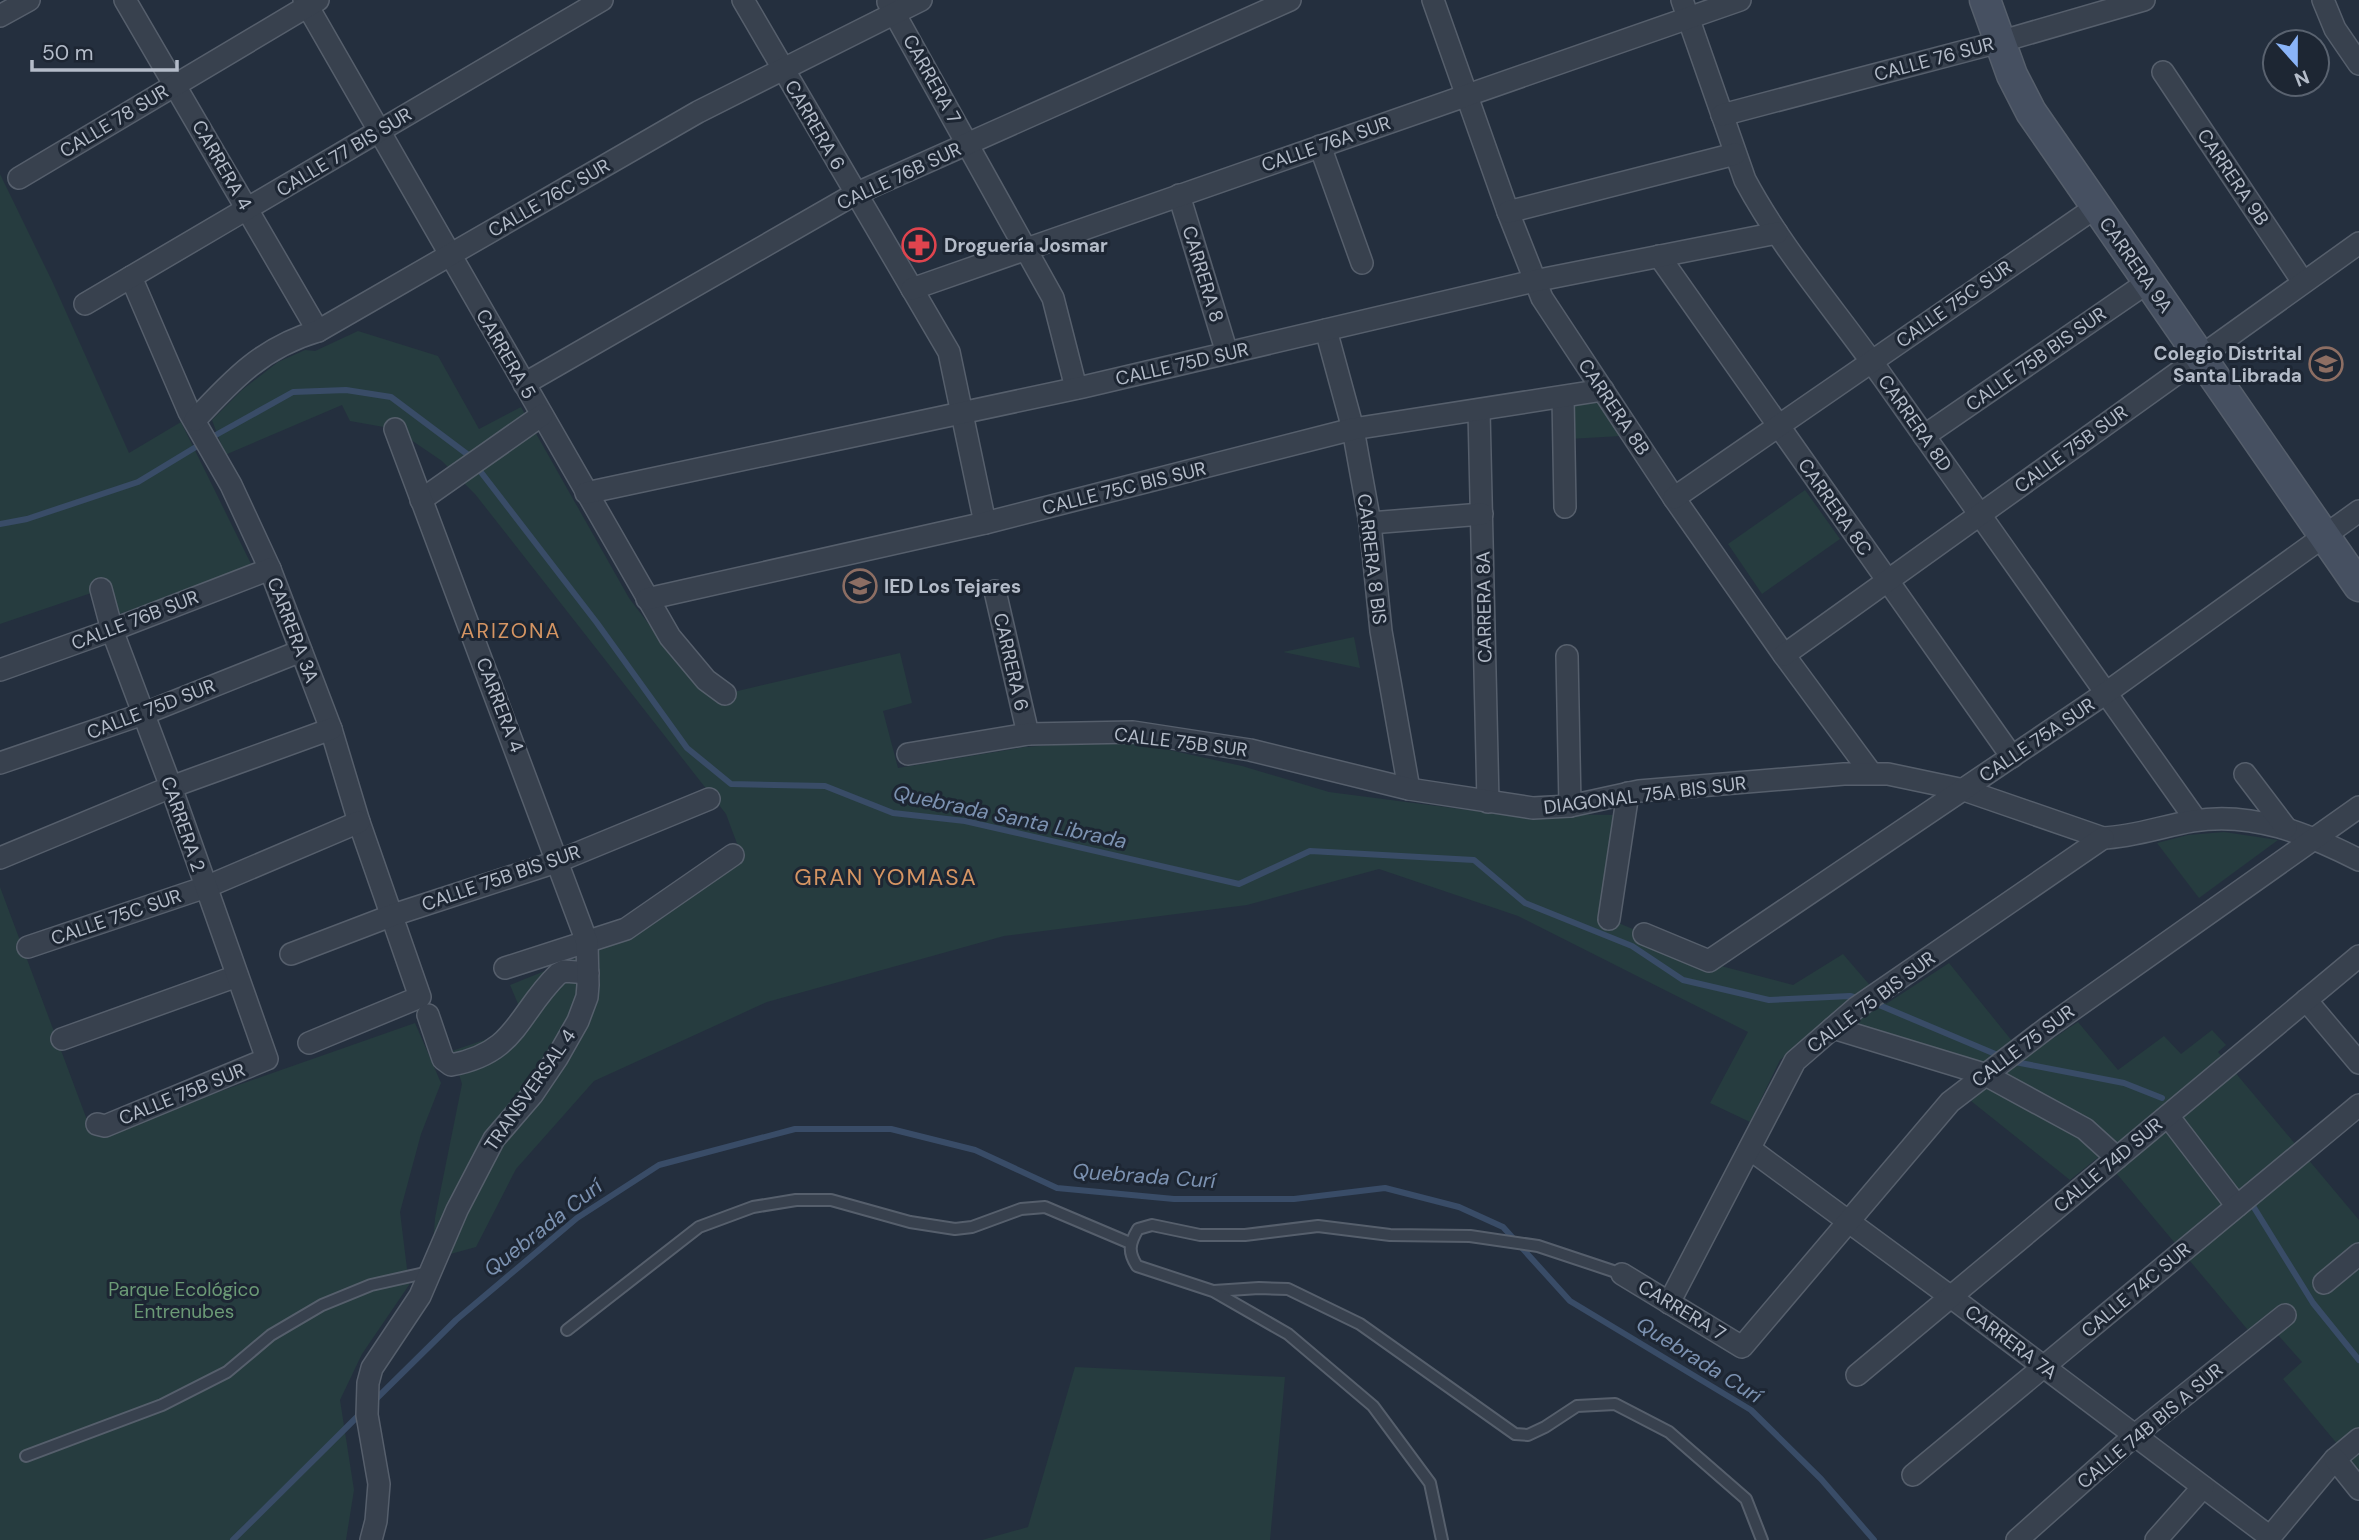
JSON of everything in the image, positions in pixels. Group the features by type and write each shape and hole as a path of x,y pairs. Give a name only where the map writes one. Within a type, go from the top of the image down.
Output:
{"street":[{"path":"0,16 29,0"},
{"name":"CARRERA 4","path":"125,0 318,331"},
{"name":"CALLE 77 BIS SUR","path":"85,304 602,0"},
{"name":"CARRERA 6","path":"743,0 949,352 985,523"},
{"name":"CALLE 76C SUR","path":"197,424 223,390 263,355 280,344 318,331 698,112 782,69 891,6 921,0"},
{"name":"CALLE 76B SUR","path":"524,384 855,194 1290,0"},
{"name":"CARRERA 8B","path":"1433,0 1534,281 1552,314 1674,498 1871,773"},
{"name":"CALLE 76A SUR","path":"912,289 1466,95 1685,9 1740,0"},
{"name":"CARRERA 9A","path":"1985,0 2012,75 2031,113 2359,586"},
{"name":"CALLE 76 SUR","path":"1722,115 1999,42 2144,0"},
{"path":"2323,0 2335,29 2359,64"},
{"name":"CALLE 78 SUR","path":"19,178 310,2"},
{"name":"CARRERA 5","path":"310,2 379,131 647,599 684,655 706,680 725,694"},
{"name":"CARRERA 7","path":"891,6 1053,298 1076,388"},
{"name":"CARRERA 8D","path":"1685,9 1745,180 1777,233 1872,361 2196,820"},
{"name":"CARRERA 9B","path":"2163,72 2304,282"},
{"path":"1320,146 1363,263"},
{"path":"1508,212 1735,154"},
{"name":"CARRERA 8","path":"1179,195 1227,353"},
{"name":"CALLE 75C SUR","path":"1674,498 2095,207"},
{"name":"CALLE 75D SUR","path":"586,493 1076,388 1534,281 1777,233"},
{"name":"CALLE 75B SUR","path":"1784,655 2359,243"},
{"name":"CARRERA 8C","path":"1659,256 2012,757"},
{"name":"CARRERA 3A","path":"131,277 197,424 270,569 331,729 359,822 443,1059 451,1065 488,1054 503,1044 558,974 564,971 588,973"},
{"name":"CALLE 75B BIS SUR","path":"1924,436 2148,282"},
{"name":"CARRERA 8 BIS","path":"1326,330 1353,429 1370,523 1381,631 1409,789"},
{"name":"CALLE 75C BIS SUR","path":"647,599 985,523 1353,429 1603,390"},
{"path":"1563,397 1565,507"},
{"name":"CARRERA 8A","path":"1479,411 1488,803"},
{"path":"421,500 541,415"},
{"name":"CARRERA 4","path":"395,429 587,942"},
{"name":"CALLE 75A SUR","path":"1644,934 1709,961 2106,693 2359,511"},
{"path":"1370,523 1482,514"},
{"name":"CALLE 76B SUR","path":"0,670 270,569"},
{"name":"CARRERA 2","path":"101,589 112,630 171,786 267,1059"},
{"name":"CARRERA 6","path":"995,591 1028,734"},
{"name":"CALLE 75D SUR","path":"0,763 143,713 301,651"},
{"path":"1567,656 1570,806"},
{"path":"0,858 171,786 331,729"},
{"name":"CALLE 75B SUR","path":"908,754 1028,734 1133,732 1250,750 1409,789"},
{"name":"DIAGONAL 75A BIS SUR","path":"1409,789 1534,808 1570,806 1628,793 1871,773 1912,778 1964,790 2103,838"},
{"path":"2245,774 2286,828"},
{"path":"1609,919 1628,793"},
{"name":"CALLE 75B BIS SUR","path":"291,954 393,915 556,862 709,799"},
{"name":"CALLE 75 SUR","path":"1742,1347 1950,1102 1989,1070 2359,807"},
{"path":"2103,838 2196,820 2246,821 2286,828 2315,838 2359,860"},
{"name":"CALLE 75C SUR","path":"28,947 206,887 359,822"},
{"name":"CALLE 75 BIS SUR","path":"1669,1303 1750,1150 1788,1069 1795,1061 1856,1008 2103,838"},
{"path":"505,968 626,929 733,855"},
{"name":"TRANSVERSAL 4","path":"372,1540 379,1485 367,1407 372,1368 407,1318 432,1271 457,1210 494,1139 532,1095 578,1021 587,997 587,942"},
{"name":"CALLE 74D SUR","path":"1857,1375 2359,956"},
{"path":"62,1039 237,976"},
{"path":"2306,1000 2359,1063"},
{"path":"309,1043 424,1006"},
{"path":"1833,1028 1989,1070 2085,1129 2117,1158"},
{"name":"CALLE 75B SUR","path":"97,1124 105,1126 267,1059"},
{"name":"CALLE 74C SUR","path":"1913,1475 2359,1105"},
{"path":"2168,1116 2237,1206"},
{"name":"CARRERA 7A","path":"1750,1150 1951,1297 2269,1539"},
{"path":"2324,1283 2359,1254"},
{"name":"CARRERA 7","path":"1622,1274 1742,1347"},
{"name":"CALLE 74B BIS A SUR","path":"2017,1540 2135,1435 2285,1314"},
{"path":"2269,1539 2335,1459 2359,1439"},
{"path":"2335,1459 2359,1489"},
{"path":"2156,1540 2203,1487"}],"lane":[{"path":"567,1330 699,1227 753,1207 796,1200 831,1200 910,1222 955,1229 972,1227 1021,1209 1045,1207 1130,1243"},
{"path":"1442,1540 1430,1483 1373,1406 1288,1334 1213,1291 1137,1266 1131,1257 1130,1243 1138,1229 1152,1225 1200,1235 1245,1235 1318,1227 1390,1235 1470,1236 1538,1246 1622,1274"},
{"path":"26,1456 173,1400 227,1373 271,1335 322,1305 372,1285 432,1271"},
{"path":"1213,1291 1288,1289 1360,1324 1515,1434 1528,1435 1577,1406 1615,1404 1669,1432 1746,1499 1762,1540"}],"green space":[{"path":"0,174 53,283 129,453 181,422 252,566 114,616 103,589 0,624"},
{"path":"358,331 438,356 479,429 521,407 629,598 679,664 705,690 730,704 725,694 900,653 912,703 883,711 898,768 1025,747 1106,741 1151,746 1242,766 1329,792 1499,814 1625,815 1609,919 1721,966 1793,985 1843,954 1886,1004 1949,963 2025,1057 2078,1022 2118,1070 2164,1036 2181,1054 2212,1030 2226,1045 2218,1052 2359,1220 2359,1470 2283,1379 2302,1362 2278,1335 2263,1348 2101,1155 2070,1180 1971,1101 2004,1074 1980,1062 1832,1016 1780,1060 1750,1122 1710,1103 1748,1032 1518,916 1379,869 1247,905 1004,936 767,1002 594,1081 516,1169 476,1247 432,1259 435,1218 462,1084 452,1051 527,1025 510,985 629,937 742,857 726,814 475,494 442,461 395,429 350,421 342,405 225,455 212,420 242,390 278,362 305,350 315,351"},
{"path":"1599,398 1621,436 1569,439 1568,404"},
{"path":"1805,490 1840,539 1762,594 1728,544"},
{"path":"1354,637 1360,668 1283,652"},
{"path":"2224,832 2278,840 2199,898 2157,843 2188,835"},
{"name":"Parque Ecológico Entrenubes","path":"0,887 93,1136 415,1023 441,1083 421,1134 400,1212 409,1285 362,1354 340,1400 354,1490 346,1540 0,1540"},
{"path":"1075,1367 1285,1377 1270,1540 982,1540 1028,1527"}],"waterway":[{"name":"Quebrada Santa Librada","path":"0,524 27,519 138,482 293,392 346,390 391,397 467,454 597,623 687,748 731,784 825,786 893,813 965,821 1239,884 1310,851 1474,860 1525,903 1632,946 1683,980 1769,1000 1850,996 1861,999"},
{"name":"Quebrada Santa Librada","path":"1872,1002 2000,1056"},
{"name":"Quebrada Santa Librada","path":"2010,1061 2124,1083 2162,1098"},
{"name":"Quebrada Curí","path":"374,1401 456,1320 577,1218 659,1165 795,1129 891,1129 975,1150 1057,1188 1174,1199 1294,1199 1385,1188 1459,1207 1503,1227 1570,1301 1751,1410 1821,1479 1874,1540"},
{"name":"Quebrada Santa Librada","path":"2253,1206 2313,1303 2359,1360"},
{"name":"Quebrada Curí","path":"233,1540 361,1413"}],"place":[{"name":"Droguería Josmar","path":"919,245"},
{"name":"Colegio Distrital Santa Librada","path":"2326,364"},
{"name":"IED Los Tejares","path":"860,586"}],"district":[{"name":"ARIZONA","path":"511,631"},
{"name":"GRAN YOMASA","path":"886,877"}]}
